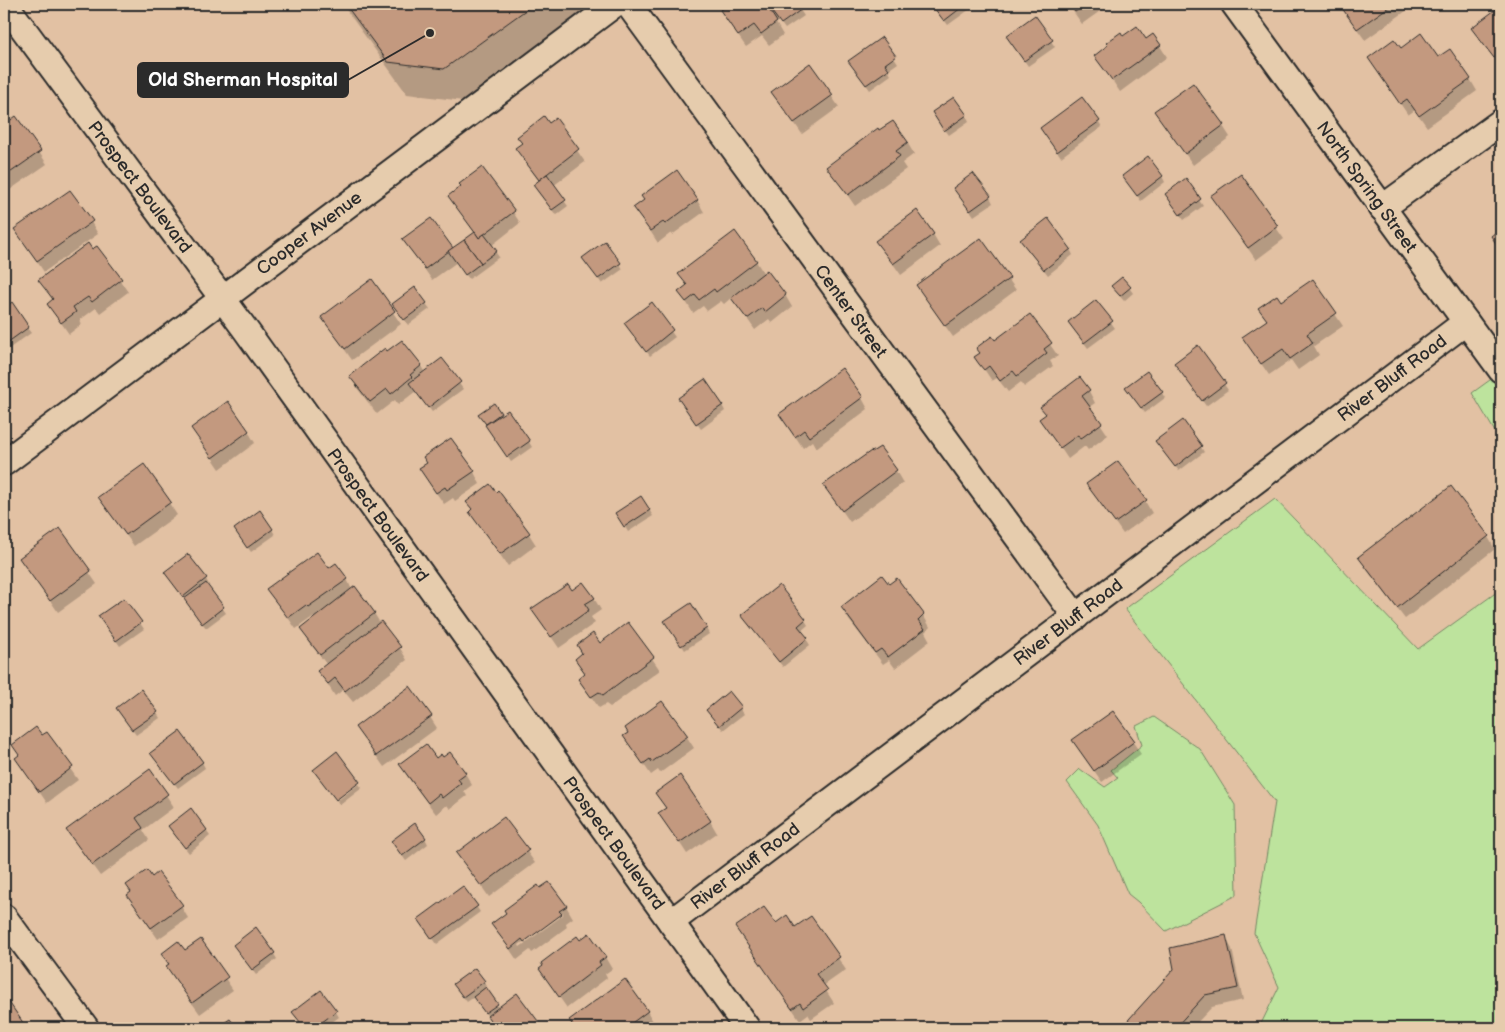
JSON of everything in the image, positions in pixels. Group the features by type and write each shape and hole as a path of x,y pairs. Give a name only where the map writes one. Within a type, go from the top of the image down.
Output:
{"street":[{"name":"Prospect Boulevard","path":"5,4 223,298 748,1028"},
{"name":"Cooper Avenue","path":"4,463 615,4"},
{"name":"Center Street","path":"628,4 1076,617"},
{"name":"North Spring Street","path":"1234,4 1501,370"},
{"path":"1382,208 1501,122"},
{"name":"River Bluff Road","path":"671,922 1466,322"},
{"path":"4,917 86,1028"}],"green space":[{"path":"1501,372 1501,442 1472,393"},
{"path":"1275,499 1418,649 1501,589 1501,1028 1259,1028 1279,987 1254,933 1275,802 1125,609"},
{"path":"1154,717 1200,749 1235,805 1237,895 1166,931 1128,894 1098,825 1067,782 1080,769 1105,787 1118,778 1111,770 1142,745 1136,726"}],"building":[{"path":"345,4 534,4 444,69 388,62"},
{"path":"729,4 769,4 773,9 770,11 777,22 761,34 754,25 738,36 720,10"},
{"path":"770,4 798,4 802,9 781,24 772,12 773,9"},
{"path":"931,4 966,4 944,21"},
{"path":"1068,4 1087,4 1075,12"},
{"path":"1339,4 1393,4 1357,29"},
{"path":"1499,7 1501,10 1501,53 1494,58 1471,28"},
{"path":"1035,15 1053,40 1024,61 1006,36"},
{"path":"1137,26 1146,39 1153,34 1161,45 1112,80 1094,56 1108,45 1106,43 1121,32 1123,36"},
{"path":"1421,33 1438,57 1450,49 1471,79 1419,116 1407,99 1400,104 1368,58 1394,39 1401,48"},
{"path":"882,37 896,56 885,64 889,69 866,85 848,61"},
{"path":"810,63 833,95 794,123 771,92"},
{"path":"1193,83 1224,125 1185,154 1154,111"},
{"path":"954,97 967,115 944,131 932,112"},
{"path":"1082,97 1100,121 1057,152 1040,128"},
{"path":"16,116 41,151 4,177 4,125"},
{"path":"544,116 549,123 556,118 579,149 539,180 515,148 522,143 517,137"},
{"path":"893,121 908,142 896,151 900,156 848,195 826,167 878,128 879,130"},
{"path":"1148,156 1163,176 1137,196 1122,176"},
{"path":"482,167 515,211 479,238 448,196 461,186 459,184"},
{"path":"677,170 698,200 665,224 663,222 650,231 633,208 644,200 641,196"},
{"path":"973,173 991,196 970,211 953,188"},
{"path":"547,174 566,200 552,210 533,185"},
{"path":"1241,174 1278,226 1248,248 1210,196"},
{"path":"1186,178 1201,199 1180,215 1165,194"},
{"path":"70,190 93,221 37,261 14,229"},
{"path":"917,210 934,234 893,264 875,241"},
{"path":"431,218 453,248 425,269 402,239"},
{"path":"1048,218 1071,249 1044,270 1020,240"},
{"path":"1501,228 1501,251 1491,236"},
{"path":"735,231 757,261 716,292 714,289 699,300 695,295 686,302 678,292 687,285 678,274"},
{"path":"475,232 479,238 484,234 497,251 481,263 464,240"},
{"path":"981,238 1010,278 945,326 916,285"},
{"path":"464,240 481,263 465,275 448,251"},
{"path":"605,241 621,263 598,279 582,258"},
{"path":"88,243 92,249 97,246 122,279 92,302 88,297 73,307 76,312 61,323 47,304 53,299 38,280"},
{"path":"767,270 786,295 765,312 762,308 747,319 731,298"},
{"path":"1122,277 1131,287 1120,296 1111,286"},
{"path":"372,279 395,311 345,349 321,317"},
{"path":"1313,279 1337,313 1307,334 1313,343 1290,359 1283,349 1261,364 1242,337 1267,320 1258,308 1277,295 1281,301"},
{"path":"415,287 427,303 404,320 392,304"},
{"path":"1096,300 1113,321 1084,343 1068,322"},
{"path":"12,302 29,327 4,345 4,308"},
{"path":"652,302 673,330 646,352 624,323"},
{"path":"1030,314 1052,343 1044,349 1047,353 1017,376 1013,371 1000,381 989,366 984,370 979,364 974,357 980,353 976,348 992,336 995,340"},
{"path":"402,340 422,365 410,375 412,377 391,394 387,389 370,402 349,376 385,348 387,351"},
{"path":"1198,345 1226,383 1202,401 1174,363"},
{"path":"442,358 461,382 428,408 409,383"},
{"path":"842,368 863,397 809,437 804,430 795,437 779,414"},
{"path":"1147,371 1163,392 1141,408 1125,387"},
{"path":"1080,377 1090,390 1082,396 1102,423 1080,439 1078,435 1060,448 1039,419 1046,414 1040,407"},
{"path":"705,379 723,405 696,424 678,398"},
{"path":"228,401 249,431 212,458 191,428"},
{"path":"494,403 501,413 486,424 478,414"},
{"path":"508,410 530,441 507,457 485,425"},
{"path":"1183,420 1202,446 1175,467 1155,441"},
{"path":"451,438 475,471 447,490 445,487 436,493 419,468 427,463 423,457"},
{"path":"880,447 897,470 842,511 823,485 871,451"},
{"path":"1118,461 1147,500 1115,523 1086,484"},
{"path":"144,464 171,502 126,535 98,497"},
{"path":"490,484 496,492 498,490 530,533 500,554 469,512 472,509 466,502"},
{"path":"1451,486 1489,536 1397,608 1358,557"},
{"path":"641,496 650,510 624,527 615,513"},
{"path":"260,510 273,529 247,548 234,529"},
{"path":"60,528 91,571 50,601 19,558"},
{"path":"317,552 329,568 336,563 348,579 308,607 306,605 288,618 266,589"},
{"path":"188,554 207,578 183,597 164,572"},
{"path":"882,575 889,584 897,578 924,614 918,620 925,629 888,657 881,649 875,653 841,607"},
{"path":"583,582 595,598 585,604 589,610 551,637 531,609 568,584 572,590"},
{"path":"206,583 224,607 202,624 184,599"},
{"path":"779,585 806,619 798,626 808,638 779,662 741,615"},
{"path":"355,586 375,613 320,655 300,629"},
{"path":"124,598 142,622 116,641 98,616"},
{"path":"691,603 707,628 681,646 664,621"},
{"path":"381,621 401,647 345,691 335,678 328,684 317,671"},
{"path":"628,622 654,657 603,695 599,692 591,697 578,679 585,673 575,659 582,653 577,645 593,633 600,643"},
{"path":"410,686 432,716 376,756 355,727"},
{"path":"141,689 158,712 132,730 116,708"},
{"path":"729,691 742,707 719,726 706,710"},
{"path":"662,701 688,736 652,762 650,759 643,764 623,736 628,733 625,728"},
{"path":"1113,711 1135,741 1094,771 1072,740"},
{"path":"36,727 42,735 47,732 73,767 39,792 15,758 19,755 12,745"},
{"path":"180,731 203,762 174,784 150,753"},
{"path":"426,744 436,758 441,754 443,757 450,752 466,773 458,779 461,783 442,798 439,794 428,803 399,764"},
{"path":"337,751 360,782 336,800 313,770"},
{"path":"150,769 168,794 136,818 143,828 92,865 66,830"},
{"path":"680,775 711,821 679,843 658,813 666,808 655,793"},
{"path":"191,808 207,830 185,848 168,826"},
{"path":"504,817 529,850 481,886 456,853"},
{"path":"415,823 426,838 402,856 391,841"},
{"path":"147,870 152,877 158,872 183,905 151,928 127,895 131,892 126,885"},
{"path":"549,882 567,906 559,911 562,914 524,942 522,939 510,949 491,924 506,913 504,910 538,885 540,888"},
{"path":"463,886 478,906 432,939 418,919"},
{"path":"764,907 776,923 787,915 795,927 811,916 840,957 816,974 828,990 803,1008 800,1003 792,1009 735,927"},
{"path":"256,927 275,953 252,970 233,945"},
{"path":"589,933 606,957 599,962 601,965 559,997 539,969 543,966 541,963 577,936 580,940"},
{"path":"1226,935 1238,988 1205,995 1175,1028 1121,1028 1174,969 1170,948"},
{"path":"201,939 228,977 192,1003 166,966 169,964 161,954 178,941 185,950"},
{"path":"475,968 485,981 463,997 453,984"},
{"path":"625,979 648,1011 625,1028 575,1028 569,1020"},
{"path":"486,987 498,1004 485,1013 473,997"},
{"path":"321,990 337,1011 314,1028 305,1028 292,1012"},
{"path":"517,993 538,1021 529,1028 496,1028 487,1016"},
{"path":"4,995 26,1027 4,1028"},
{"path":"230,1019 237,1028 216,1028"}],"place":[{"name":"Old Sherman Hospital","path":"430,33"}]}
